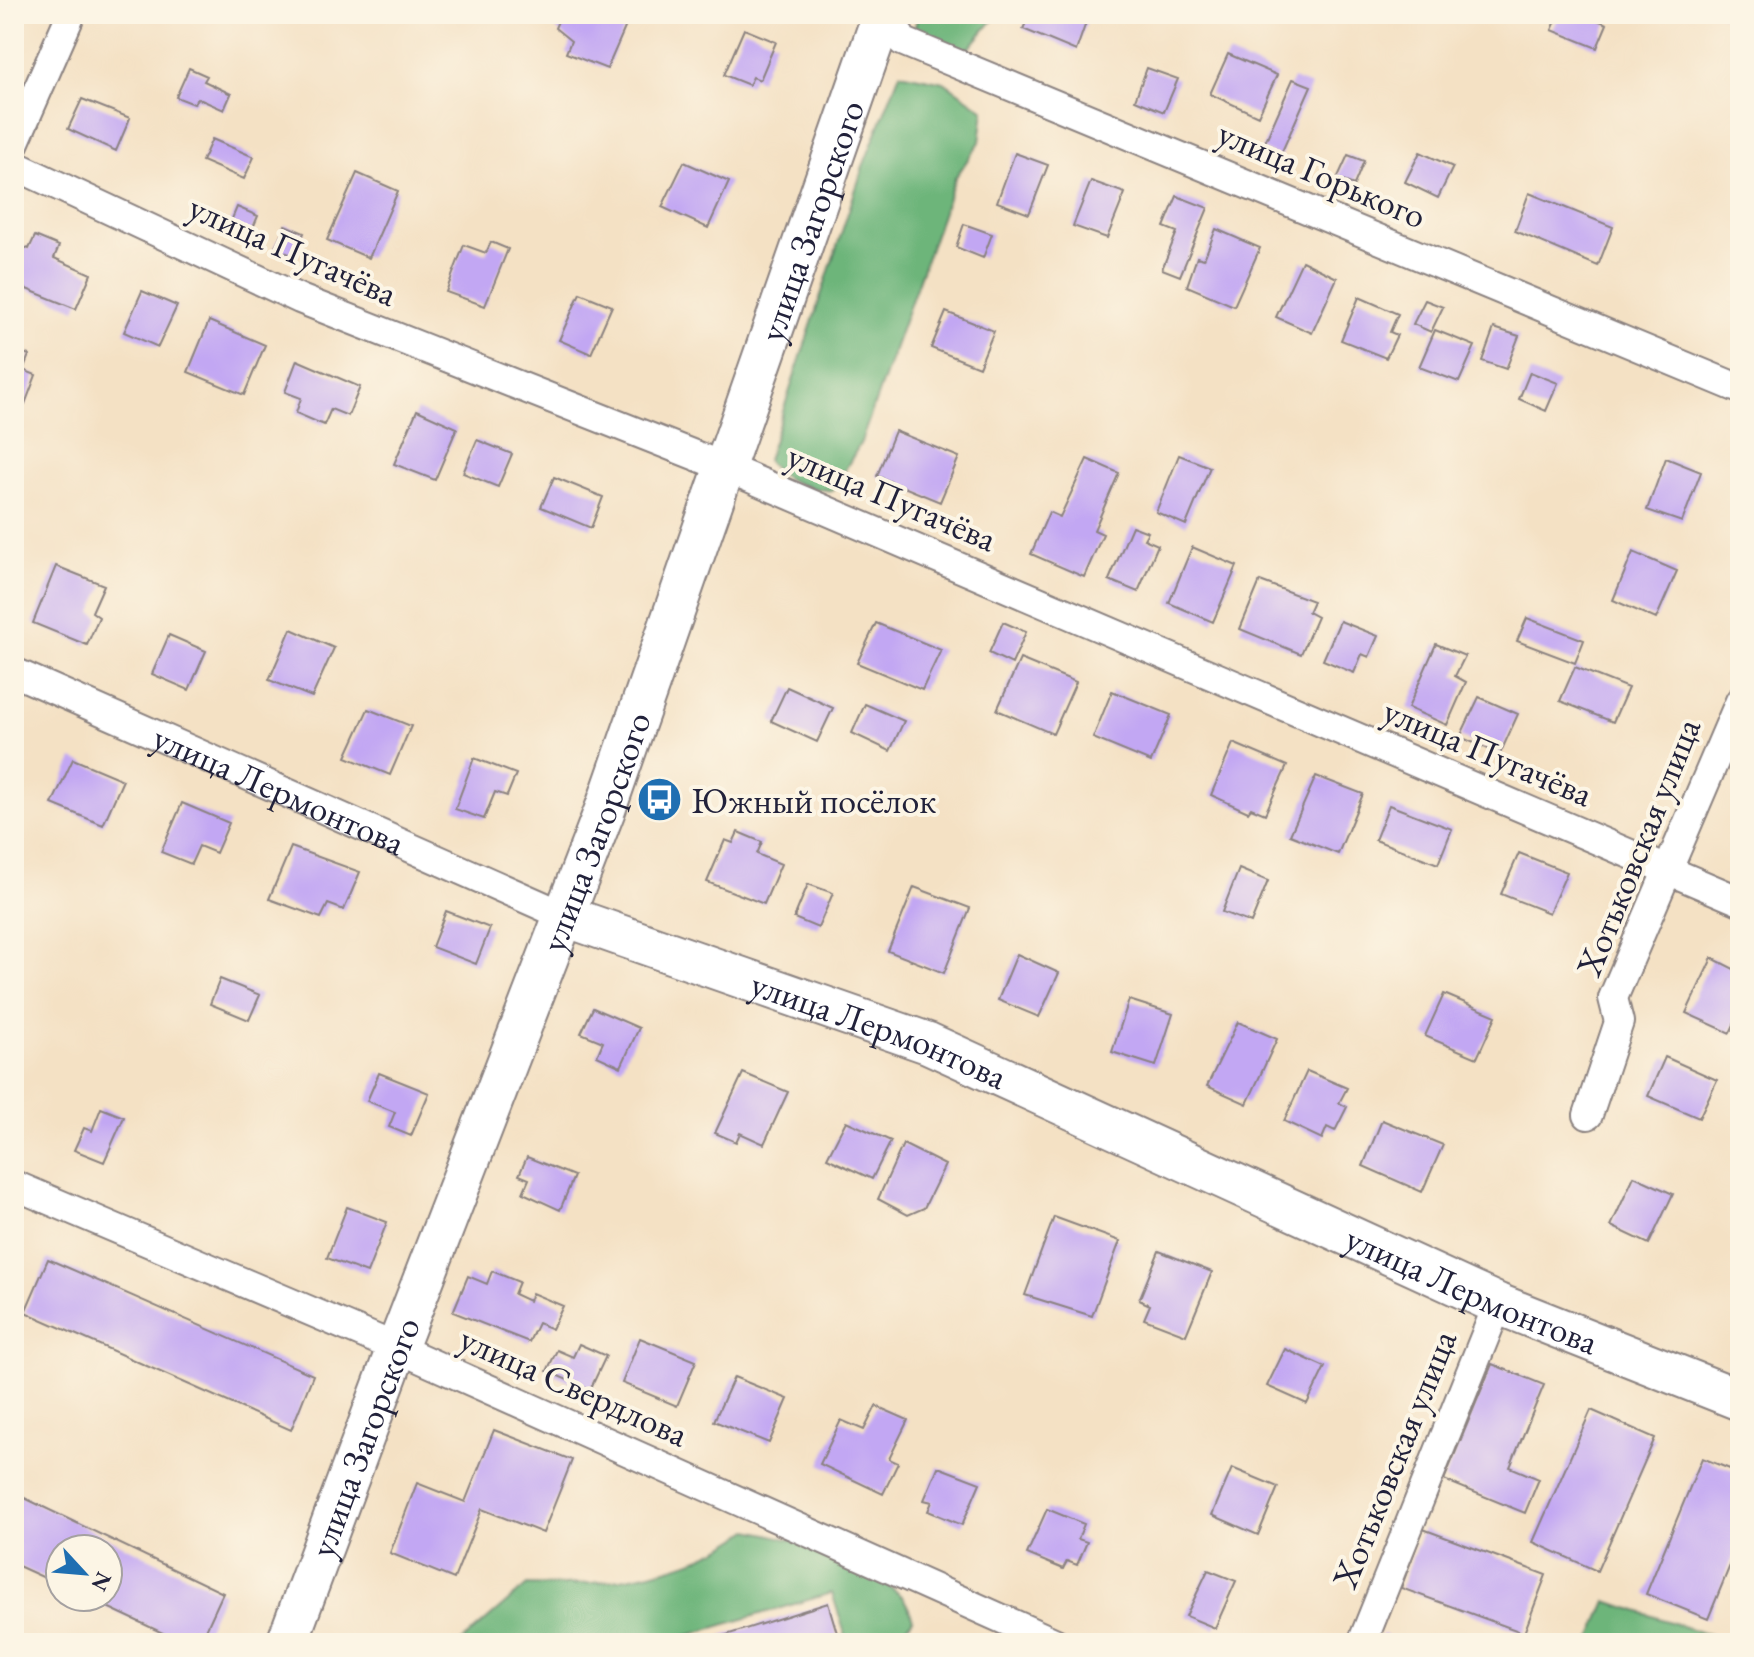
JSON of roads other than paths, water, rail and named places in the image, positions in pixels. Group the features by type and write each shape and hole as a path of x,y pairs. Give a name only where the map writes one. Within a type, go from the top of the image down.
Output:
{"main road":[{"name":"улица Загорского","path":"287,1643 397,1348 565,916 727,468 883,14"},
{"name":"улица Лермонтова","path":"565,916 928,1043 1498,1304 1740,1400"}],"street":[{"path":"14,144 71,14"},
{"name":"улица Горького","path":"890,14 902,41 1740,389"},
{"name":"улица Пугачёва","path":"14,165 300,299 727,468 1740,901"},
{"name":"улица Лермонтова","path":"14,672 565,916"},
{"name":"Хотьковская улица","path":"1588,1115 1619,1022 1613,998 1740,701"},
{"name":"улица Свердлова","path":"14,1185 397,1348 1056,1643"},
{"name":"Хотьковская улица","path":"1362,1643 1498,1304"}],"place":[{"name":"Южный посёлок","path":"660,800"}]}
